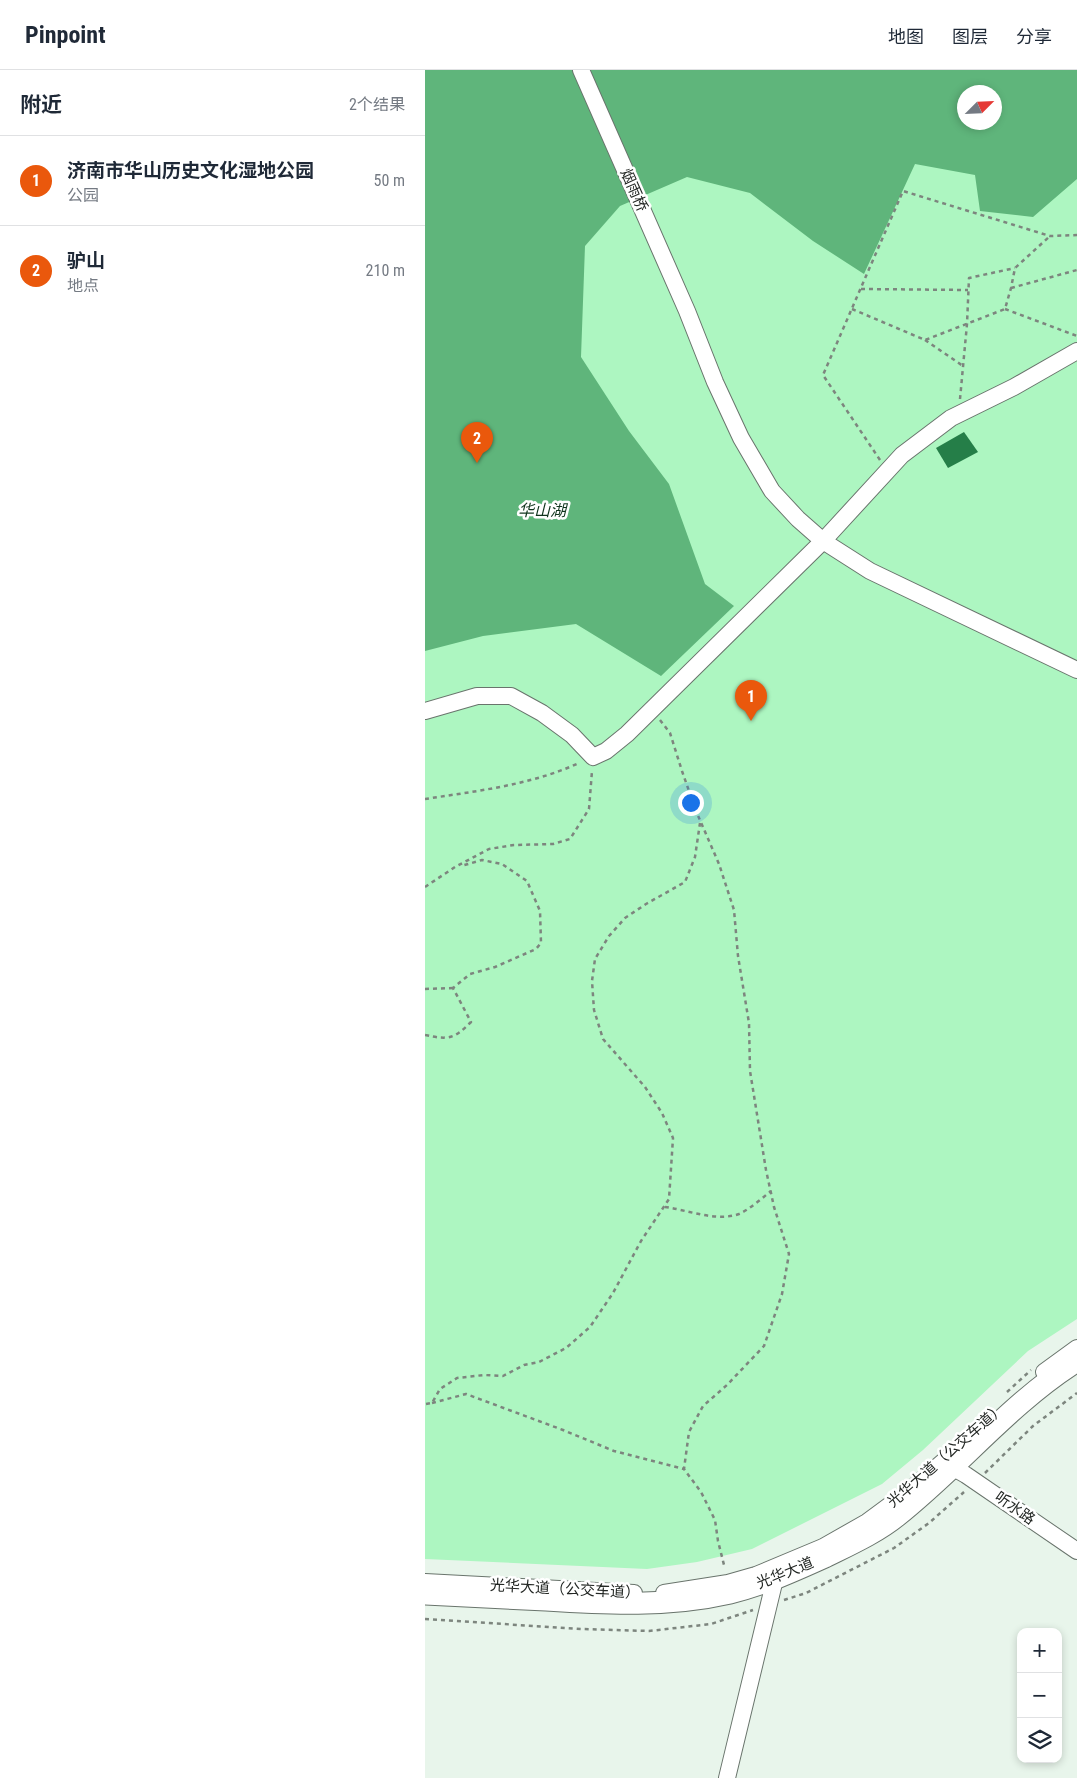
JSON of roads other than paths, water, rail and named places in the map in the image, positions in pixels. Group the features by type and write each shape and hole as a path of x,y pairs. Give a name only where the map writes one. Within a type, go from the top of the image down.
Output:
{"main road":[{"name":"光华大道","path":"425,1594 586,1603 648,1604 685,1601 730,1593 775,1579 857,1541 895,1518 1031,1396 1077,1361"}],"street":[{"name":"烟雨桥","path":"581,70 687,311 715,382 741,438 772,491 797,519 823,541 870,570 1077,670"},
{"path":"425,711 477,696 511,696 542,713 572,735 593,757 606,751 652,710 823,541 903,455 951,418 1014,388 1077,352"},
{"name":"光华大道（公交车道）","path":"425,1582 629,1594 656,1593 729,1583 756,1575 823,1547 867,1522 909,1491 964,1443 1013,1396 1077,1348"},
{"name":"听水路","path":"953,1467 1077,1551"},
{"path":"727,1778 775,1579"}],"water":[{"name":"华山湖","path":"425,70 1077,70 1077,179 1033,217 980,211 975,175 915,164 864,274 813,241 750,193 687,177 620,206 585,246 581,357 629,431 669,484 705,584 734,606 661,676 576,624 483,636 425,651"}],"place":[{"name":"驴山","path":"477,463"},
{"name":"济南市华山历史文化湿地公园","path":"751,721"}]}
